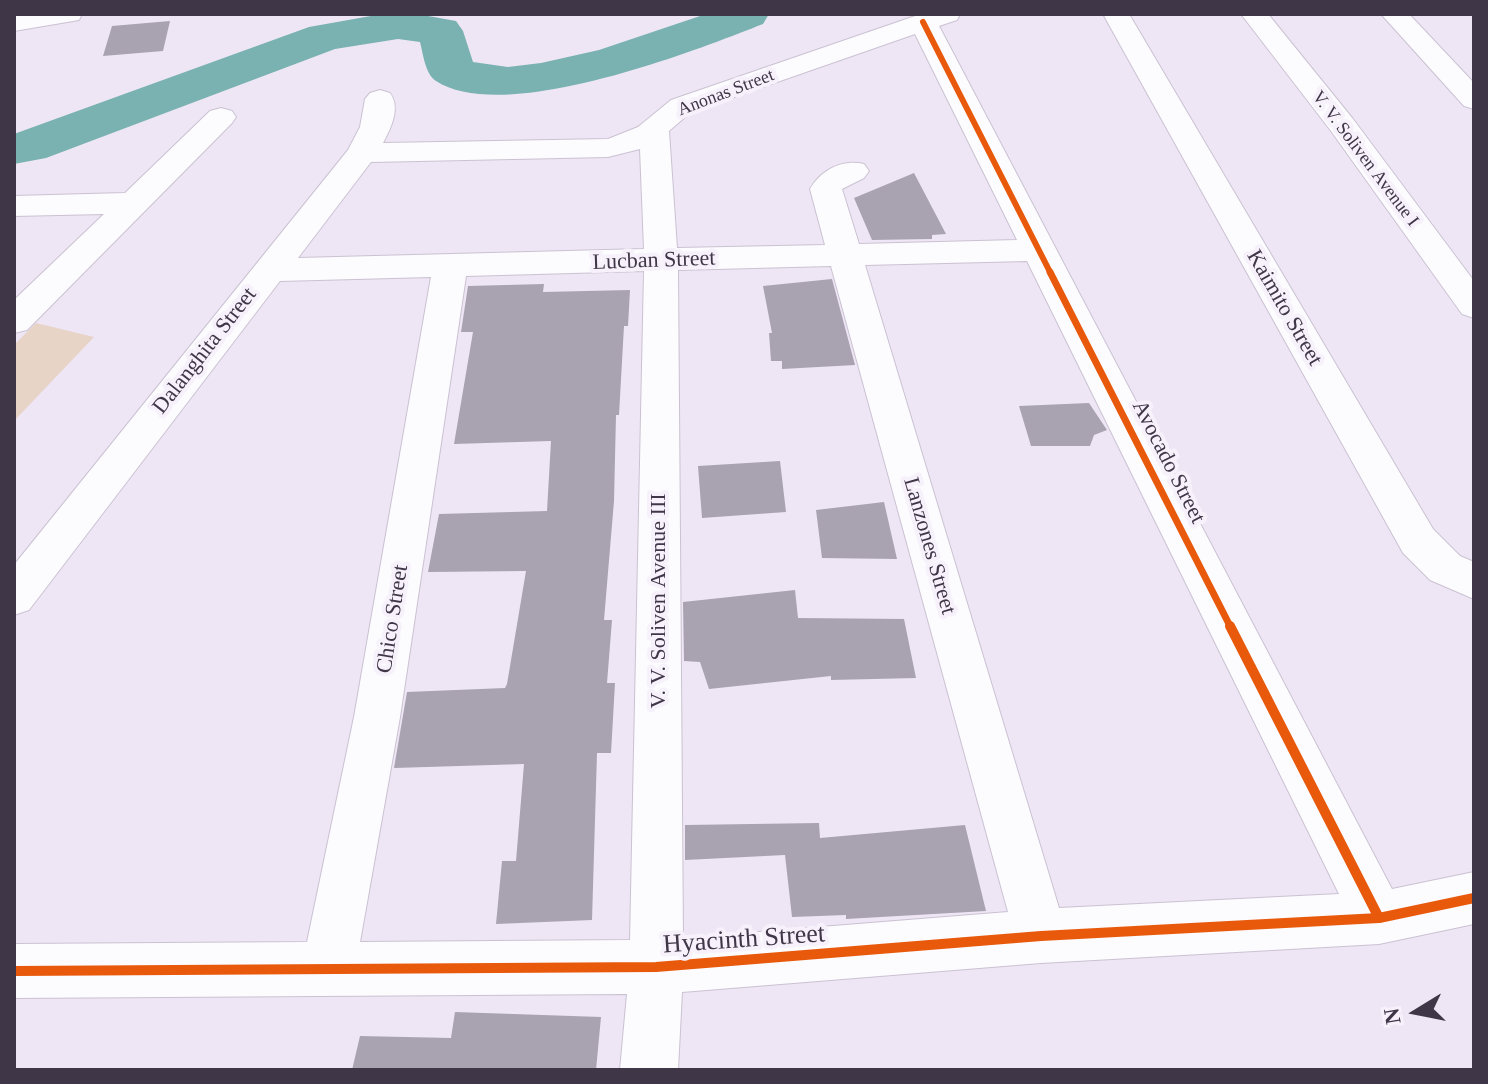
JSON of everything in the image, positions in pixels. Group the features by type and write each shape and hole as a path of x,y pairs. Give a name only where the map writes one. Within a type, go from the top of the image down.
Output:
{"street":[{"path":"14,23 69,14"},
{"name":"Kaimito Street","path":"1116,14 1418,541 1445,568 1474,581"},
{"name":"V. V. Soliven Avenue I","path":"1254,14 1342,125 1474,306"},
{"path":"1394,14 1474,100"},
{"name":"Anonas Street","path":"362,153 608,148 637,142 681,106 935,18"},
{"name":"Avocado Street","path":"935,18 1040,250 1379,918"},
{"name":"Dalanghita Street","path":"14,597 267,270 362,153 379,120 380,99"},
{"path":"14,321 221,117"},
{"name":"V. V. Soliven Avenue III","path":"649,1070 656,967 661,261 654,131"},
{"name":"Lanzones Street","path":"853,171 831,180 826,189 1041,936"},
{"path":"14,206 134,203"},
{"name":"Lucban Street","path":"267,270 1040,250"},
{"name":"Chico Street","path":"328,970 377,717 450,266"},
{"name":"Hyacinth Street","path":"14,971 656,967 1041,936 1379,918 1474,898"}],"shaded area":[{"path":"36,323 94,337 14,421 14,345"}],"building":[{"path":"170,21 163,51 103,56 112,26"},
{"path":"914,173 946,234 932,235 932,239 872,240 854,198"},
{"path":"832,279 855,365 782,369 782,361 771,361 769,333 772,333 763,286"},
{"path":"544,284 543,292 630,290 628,326 624,326 619,415 616,415 614,501 604,620 612,620 607,683 615,683 611,753 597,753 592,920 496,924 502,861 516,861 524,764 394,768 407,692 505,688 507,684 526,571 428,572 439,514 547,511 551,441 454,444 473,332 461,332 468,286"},
{"path":"1089,403 1107,430 1094,435 1090,446 1031,446 1019,406"},
{"path":"780,461 786,512 702,518 698,466"},
{"path":"884,502 897,559 822,558 816,510"},
{"path":"795,590 798,618 904,619 916,678 831,680 831,676 709,689 700,662 684,661 683,602"},
{"path":"819,823 820,838 965,825 986,911 846,919 846,915 792,917 785,855 685,860 685,825"},
{"path":"455,1012 601,1017 596,1070 352,1070 360,1036 451,1038"}],"waterway":[{"path":"14,149 28,147 325,37 398,25 440,31 452,71 482,80 508,81 577,70 615,60 747,14"}],"cycle path":[{"path":"923,22 1379,918"},
{"path":"14,971 656,967 1041,936 1379,918 1474,898"}]}
